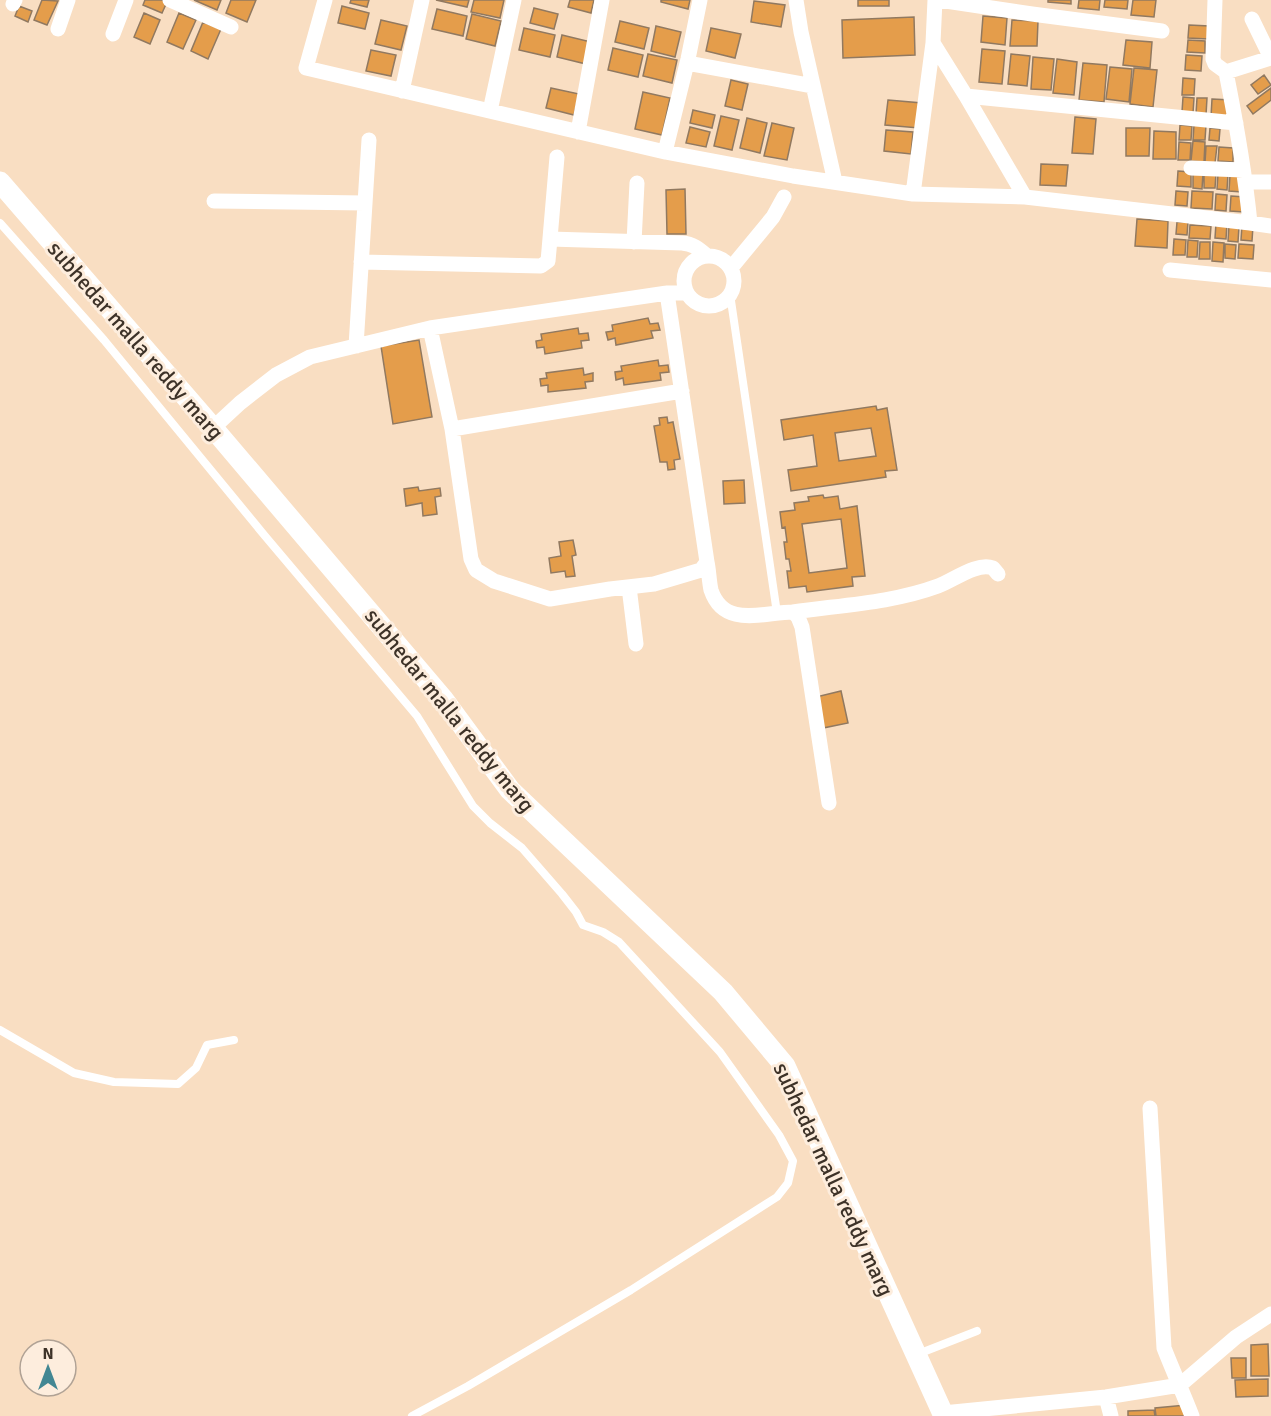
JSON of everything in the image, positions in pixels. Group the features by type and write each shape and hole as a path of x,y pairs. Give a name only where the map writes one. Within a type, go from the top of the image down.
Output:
{"main road":[{"name":"subhedar malla reddy marg","path":"0,182 443,699 510,790 723,992 785,1066 944,1414"}],"street":[{"path":"58,29 68,0"},
{"path":"113,34 126,0"},
{"path":"171,0 231,27"},
{"path":"325,0 306,68 402,91 665,152 793,176 913,194 1025,197 1271,226"},
{"path":"402,91 422,0"},
{"path":"490,111 514,0"},
{"path":"578,132 602,0"},
{"path":"665,152 700,0"},
{"path":"796,0 801,32 835,182"},
{"path":"913,194 937,0 1033,7 1162,31"},
{"path":"1215,0 1213,59 1215,64 1226,72 1236,123 1250,223"},
{"path":"1226,72 1271,58 1252,19"},
{"path":"933,44 1025,197"},
{"path":"687,63 813,86"},
{"path":"966,96 1236,123"},
{"path":"356,346 369,140"},
{"path":"361,262 542,266 548,261 557,157"},
{"path":"1191,168 1271,182"},
{"path":"634,242 637,183"},
{"path":"731,268 773,217 784,197"},
{"path":"214,201 364,203"},
{"path":"550,239 690,244 706,255"},
{"path":"706,255 721,258 731,268 734,278 734,286 730,294 717,305 708,306 692,300 683,285 686,268 691,262 706,255"},
{"path":"1170,270 1271,280"},
{"path":"213,428 276,375 310,357 430,328 668,293 686,293"},
{"path":"668,293 711,589 718,603 725,609 740,616 793,612 901,597 938,586 984,566 993,568 998,574"},
{"path":"430,328 452,429 471,559 477,570 494,581 550,599 654,584 701,570 708,562"},
{"path":"452,429 682,391"},
{"path":"629,587 636,644"},
{"path":"793,612 802,627 830,803"},
{"path":"1150,1108 1164,1348 1192,1416"},
{"path":"944,1414 1033,1410 1180,1385 1236,1337 1271,1314"},
{"path":"1106,1397 1111,1416"}],"lane":[{"path":"0,223 104,340 417,716 473,806 490,823 522,848 562,894 583,925 603,932 619,942 720,1052 779,1135 793,1161 789,1183 777,1197 632,1290 412,1416"},
{"path":"730,294 777,613"},
{"path":"0,1030 74,1073 114,1082 178,1084 196,1068 207,1045 234,1040"},
{"path":"916,1354 977,1331"}],"building":[{"path":"42,0 58,1 47,25 34,20"},
{"path":"145,0 167,2 162,13 143,5"},
{"path":"194,0 221,0 217,10"},
{"path":"231,0 256,0 247,22 226,13"},
{"path":"351,0 369,0 367,7 350,3"},
{"path":"436,0 469,0 467,7"},
{"path":"474,0 504,0 500,18 471,12"},
{"path":"570,0 594,0 591,13 568,7"},
{"path":"661,0 690,0 688,9 661,2"},
{"path":"858,0 889,0 889,6 858,6"},
{"path":"1048,0 1071,0 1071,4 1048,2"},
{"path":"1079,0 1100,0 1099,10 1078,8"},
{"path":"1105,0 1128,0 1127,9 1104,7"},
{"path":"1133,0 1156,0 1154,17 1131,15"},
{"path":"754,1 785,5 781,27 751,22"},
{"path":"19,6 32,11 28,22 15,16"},
{"path":"342,6 369,13 365,29 338,23"},
{"path":"534,8 558,14 554,29 530,23"},
{"path":"437,9 467,16 463,36 432,29"},
{"path":"144,13 160,20 150,44 134,37"},
{"path":"179,13 196,20 183,49 167,42"},
{"path":"472,14 501,21 495,46 466,39"},
{"path":"983,16 1007,18 1005,45 981,42"},
{"path":"914,17 915,55 843,58 842,20"},
{"path":"381,20 407,26 401,50 375,44"},
{"path":"1012,20 1038,21 1037,46 1010,46"},
{"path":"620,21 649,28 644,49 615,42"},
{"path":"203,22 221,29 208,59 191,51"},
{"path":"1189,25 1209,26 1208,39 1188,38"},
{"path":"656,26 681,32 675,57 651,51"},
{"path":"524,28 555,35 550,57 519,50"},
{"path":"711,28 741,34 735,58 706,51"},
{"path":"562,35 591,42 586,64 557,57"},
{"path":"1126,40 1152,42 1150,68 1123,65"},
{"path":"1188,40 1205,41 1205,53 1187,52"},
{"path":"613,48 643,55 638,77 608,70"},
{"path":"982,49 1005,51 1002,84 979,82"},
{"path":"371,50 396,55 391,76 366,71"},
{"path":"648,54 677,60 672,83 643,76"},
{"path":"1011,54 1030,56 1027,86 1008,84"},
{"path":"1186,55 1202,56 1201,71 1185,70"},
{"path":"1033,57 1054,59 1051,90 1031,89"},
{"path":"1057,59 1077,62 1074,95 1053,93"},
{"path":"1083,63 1107,65 1104,102 1079,100"},
{"path":"1110,67 1132,69 1129,102 1106,99"},
{"path":"1134,68 1157,70 1153,107 1130,104"},
{"path":"1264,75 1271,85 1258,94 1251,85"},
{"path":"1183,78 1195,79 1194,95 1182,95"},
{"path":"731,80 748,84 742,110 725,106"},
{"path":"551,88 579,94 574,115 546,108"},
{"path":"1271,88 1271,100 1253,114 1247,106"},
{"path":"643,92 670,98 662,135 635,129"},
{"path":"1183,97 1194,98 1193,113 1182,112"},
{"path":"1197,98 1207,98 1206,115 1196,114"},
{"path":"1212,99 1231,100 1229,118 1211,117"},
{"path":"888,100 922,103 919,128 885,125"},
{"path":"693,110 715,115 712,128 690,123"},
{"path":"721,116 739,120 732,150 714,146"},
{"path":"1075,117 1096,119 1093,154 1072,153"},
{"path":"747,118 767,123 760,153 740,148"},
{"path":"772,123 794,128 787,160 764,156"},
{"path":"1180,125 1192,126 1191,140 1179,140"},
{"path":"1194,125 1206,125 1205,140 1193,140"},
{"path":"690,127 710,132 706,147 686,143"},
{"path":"1126,128 1150,128 1149,156 1126,156"},
{"path":"1210,128 1220,129 1219,141 1209,140"},
{"path":"886,130 913,132 911,154 884,151"},
{"path":"1154,131 1176,132 1176,159 1153,159"},
{"path":"1193,141 1205,142 1204,162 1191,161"},
{"path":"1179,142 1191,143 1190,160 1178,160"},
{"path":"1206,146 1217,146 1215,163 1205,163"},
{"path":"1219,147 1233,148 1233,162 1218,161"},
{"path":"1041,164 1068,165 1066,186 1040,185"},
{"path":"1178,171 1191,172 1191,187 1177,186"},
{"path":"1193,172 1203,173 1202,189 1193,188"},
{"path":"1204,174 1216,174 1215,188 1204,188"},
{"path":"1218,174 1228,174 1227,190 1217,189"},
{"path":"1230,175 1243,176 1242,192 1229,191"},
{"path":"685,189 686,234 667,234 666,190"},
{"path":"1176,191 1188,192 1187,206 1175,205"},
{"path":"1192,191 1213,192 1212,209 1191,208"},
{"path":"1216,194 1227,195 1226,211 1215,210"},
{"path":"1231,196 1245,197 1244,212 1230,211"},
{"path":"1137,219 1168,221 1167,248 1135,246"},
{"path":"1177,222 1188,222 1187,235 1176,234"},
{"path":"1216,223 1227,224 1226,239 1215,238"},
{"path":"1190,225 1211,226 1210,239 1189,238"},
{"path":"1229,225 1239,226 1238,242 1228,241"},
{"path":"1242,225 1253,226 1252,241 1241,240"},
{"path":"1174,239 1186,240 1185,255 1173,255"},
{"path":"1188,240 1198,241 1197,257 1187,257"},
{"path":"1200,242 1210,242 1210,259 1199,259"},
{"path":"1213,242 1224,243 1223,262 1212,261"},
{"path":"1225,244 1236,245 1235,259 1225,258"},
{"path":"1239,244 1254,245 1253,259 1238,258"},
{"path":"648,318 650,324 658,323 660,330 651,331 653,338 616,345 615,338 608,340 606,332 613,331 612,325"},
{"path":"578,328 579,334 588,333 589,340 581,341 582,348 545,354 544,347 537,348 536,341 542,340 541,334"},
{"path":"419,340 432,417 393,424 381,346"},
{"path":"658,360 659,366 668,365 669,372 660,373 661,380 624,385 623,378 616,380 615,372 622,371 621,366"},
{"path":"583,368 584,375 593,373 593,381 585,382 586,388 548,392 548,385 541,386 540,379 547,378 546,373"},
{"path":"876,406 877,410 887,408 897,470 885,471 886,477 791,491 788,470 817,466 813,435 784,440 781,420","holes":["871,428 876,456 839,461 835,433"]},
{"path":"667,417 668,423 673,422 680,459 674,460 675,469 668,470 667,462 660,462 654,426 660,425 659,418"},
{"path":"744,480 745,503 724,504 723,481"},
{"path":"418,487 419,491 440,488 441,496 435,497 437,514 423,516 422,503 406,506 404,489"},
{"path":"838,496 840,509 857,506 865,576 852,577 853,586 807,592 806,586 789,588 787,571 791,571 789,559 786,559 784,542 787,542 780,512 795,510 794,503 809,501 808,497","holes":["841,519 847,568 809,573 802,524"]},
{"path":"573,540 576,555 572,556 575,576 566,577 565,571 551,573 549,558 561,556 559,542"},
{"path":"841,691 848,723 823,728 816,697"},
{"path":"1268,1344 1269,1376 1251,1376 1251,1345"},
{"path":"1231,1358 1246,1358 1246,1378 1232,1378"},
{"path":"1268,1379 1268,1396 1236,1397 1235,1380"},
{"path":"1186,1405 1187,1416 1156,1416 1155,1408"},
{"path":"1154,1410 1155,1416 1128,1416 1128,1411"}]}
